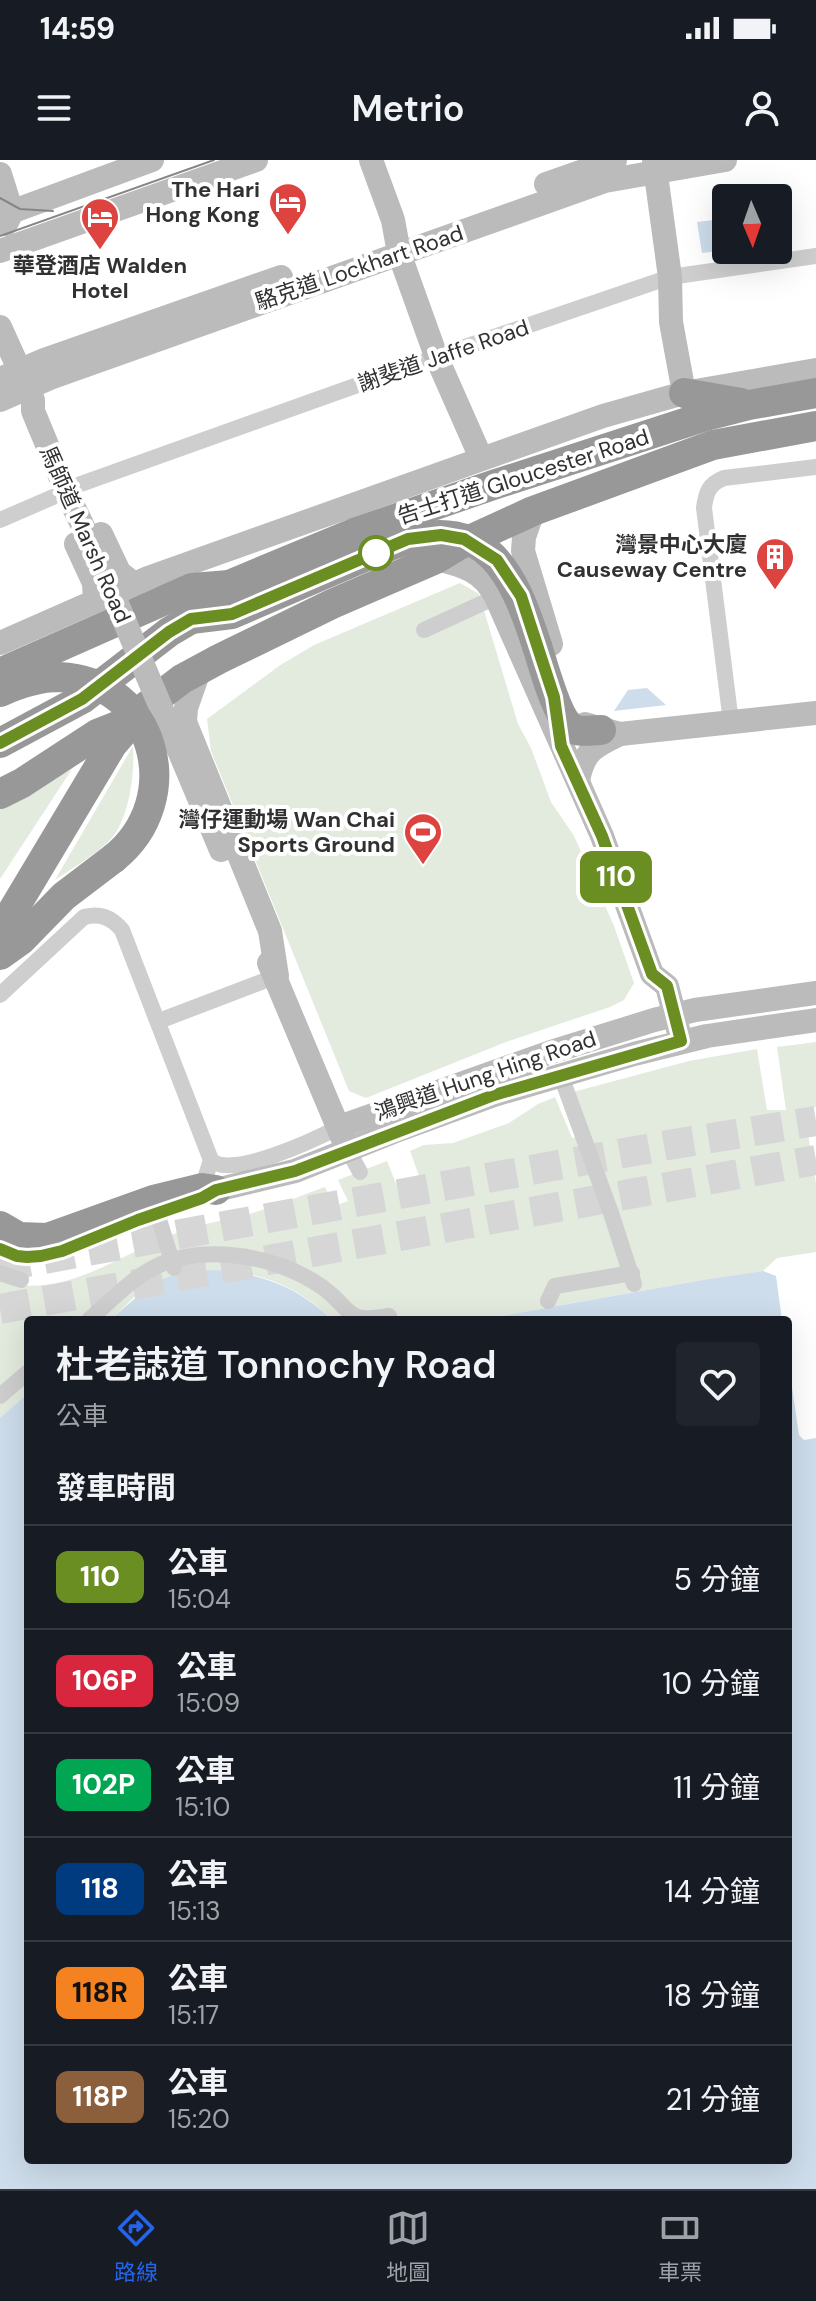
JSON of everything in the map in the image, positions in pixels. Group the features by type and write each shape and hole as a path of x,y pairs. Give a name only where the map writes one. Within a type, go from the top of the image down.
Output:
{"highway":[{"path":"684,393 749,405"},
{"name":"告士打道 Gloucester Road","path":"0,743 82,699 169,632 191,619 229,585 354,533 480,489 749,405 816,393"},
{"name":"告士打道 Gloucester Road","path":"131,721 165,690 200,668 533,511 713,445 816,426"},
{"path":"191,619 232,614 397,543 441,535 464,539 491,554 504,567 521,596 554,697 568,724 574,730 611,732"},
{"path":"0,673 192,588 229,585"},
{"path":"0,692 37,679 71,678 93,684 112,695 137,721 148,741 154,764 153,800 139,832 114,858 64,896 21,940 0,955"},
{"path":"554,697 561,746"},
{"path":"0,794 97,734 131,721"},
{"path":"0,932 112,745 131,721"},
{"path":"0,1226 19,1237 47,1238 210,1179"}],"street":[{"path":"0,174 4,220 152,160"},
{"path":"0,251 256,160"},
{"path":"371,160 436,356 481,458"},
{"name":"駱克道 Lockhart Road","path":"15,389 615,160"},
{"name":"駱克道 Lockhart Road","path":"398,244 655,166 725,160"},
{"path":"655,166 670,277 671,322 684,393"},
{"name":"謝斐道 Jaffe Road","path":"0,520 66,492 436,356 670,277 816,256"},
{"name":"馬師道 Marsh Road","path":"0,327 15,389 97,556 256,938 277,976 324,1088 339,1098 345,1141"},
{"name":"告士打道 Gloucester Road","path":"0,643 134,584 603,416 684,393 816,370"},
{"path":"731,722 704,508 706,493 713,483 724,478 816,467"},
{"name":"馬師道 Marsh Road","path":"66,492 119,572 134,584"},
{"name":"馬師道 Marsh Road","path":"66,492 95,601"},
{"path":"533,511 523,543 528,571 573,711 585,724 611,732 816,713"},
{"path":"436,559 471,568 491,586 602,836 652,974 649,988 665,1017 671,1044"},
{"path":"90,573 108,574 114,562"},
{"path":"424,630 496,597"},
{"name":"馬師道 Marsh Road","path":"200,668 186,708 185,722 270,931 277,976"},
{"path":"578,781 581,764 587,754 611,732"},
{"path":"0,995 78,922 91,916 113,921 122,930 159,1021 210,1179"},
{"path":"159,1021 277,976"},
{"name":"鴻興道 Hung Hing Road","path":"0,1249 17,1256 41,1256 62,1251 202,1198 210,1179 279,1177 345,1141 551,1052 665,1017 816,993"},
{"name":"鴻興道 Hung Hing Road","path":"345,1141 393,1132 494,1095 671,1044 816,1020"},
{"path":"548,1301 555,1286 633,1278 561,1076"},
{"path":"157,1213 174,1265"},
{"path":"94,1316 146,1272 174,1265 187,1257 241,1256 276,1263 322,1287 351,1316"},
{"path":"0,1273 21,1280"},
{"path":"0,1396 24,1375"}],"shaded area":[{"name":"灣仔運動場 Wan Chai Sports Ground","path":"460,583 479,594 518,724 531,748 551,802 574,836 614,926 634,983 624,1000 610,1007 506,1042 366,1098 349,1091 211,751 207,719 279,666 314,645"},
{"path":"133,746 129,798 121,824 107,843 55,880"},
{"path":"72,769 0,879 0,805"},
{"path":"816,1042 816,1107 804,1109 816,1184 816,1252 777,1258 763,1271 501,1316 328,1316 299,1293 260,1277 219,1271 177,1276 147,1286 114,1316 24,1316 24,1397 0,1418 0,1281 47,1285 69,1280 179,1232 270,1208 325,1187 335,1206 348,1201 338,1180 387,1161 398,1189 421,1181 410,1151 424,1145 453,1143 509,1123 555,1097 572,1138 588,1135 573,1092 689,1061 757,1049 767,1110 786,1110 777,1047"}],"water":[{"path":"712,220 712,252 702,253 697,222"},
{"path":"647,688 666,705 614,711 628,690"},
{"path":"214,1270 263,1278 292,1290 328,1316 115,1316 154,1282 177,1274"},
{"path":"763,1271 776,1276 781,1316 501,1316"},
{"path":"792,1387 799,1435 804,1440 816,1438 816,2189 0,2189 0,1418 24,1397 24,2164 792,2164"}],"tunnel":[{"path":"0,1267 668,1145 816,1121"},
{"path":"0,1309 816,1160"}],"tram line":[{"path":"0,236 214,160"},
{"path":"0,198 20,209 53,211"}],"bus line":[{"name":"110","path":"0,743 82,699 169,632 191,619 232,614 408,539 441,535 464,539 483,549 504,567 521,596 554,697 561,746 602,836 652,974 667,986 681,1041 494,1095 295,1171 216,1190 62,1251 27,1257 0,1249"}],"place":[{"name":"The Hari Hong Kong","path":"288,236"},
{"name":"華登酒店 Walden Hotel","path":"100,251"},
{"name":"灣景中心大廈 Causeway Centre","path":"775,591"},
{"name":"灣仔運動場 Wan Chai Sports Ground","path":"423,866"}]}
